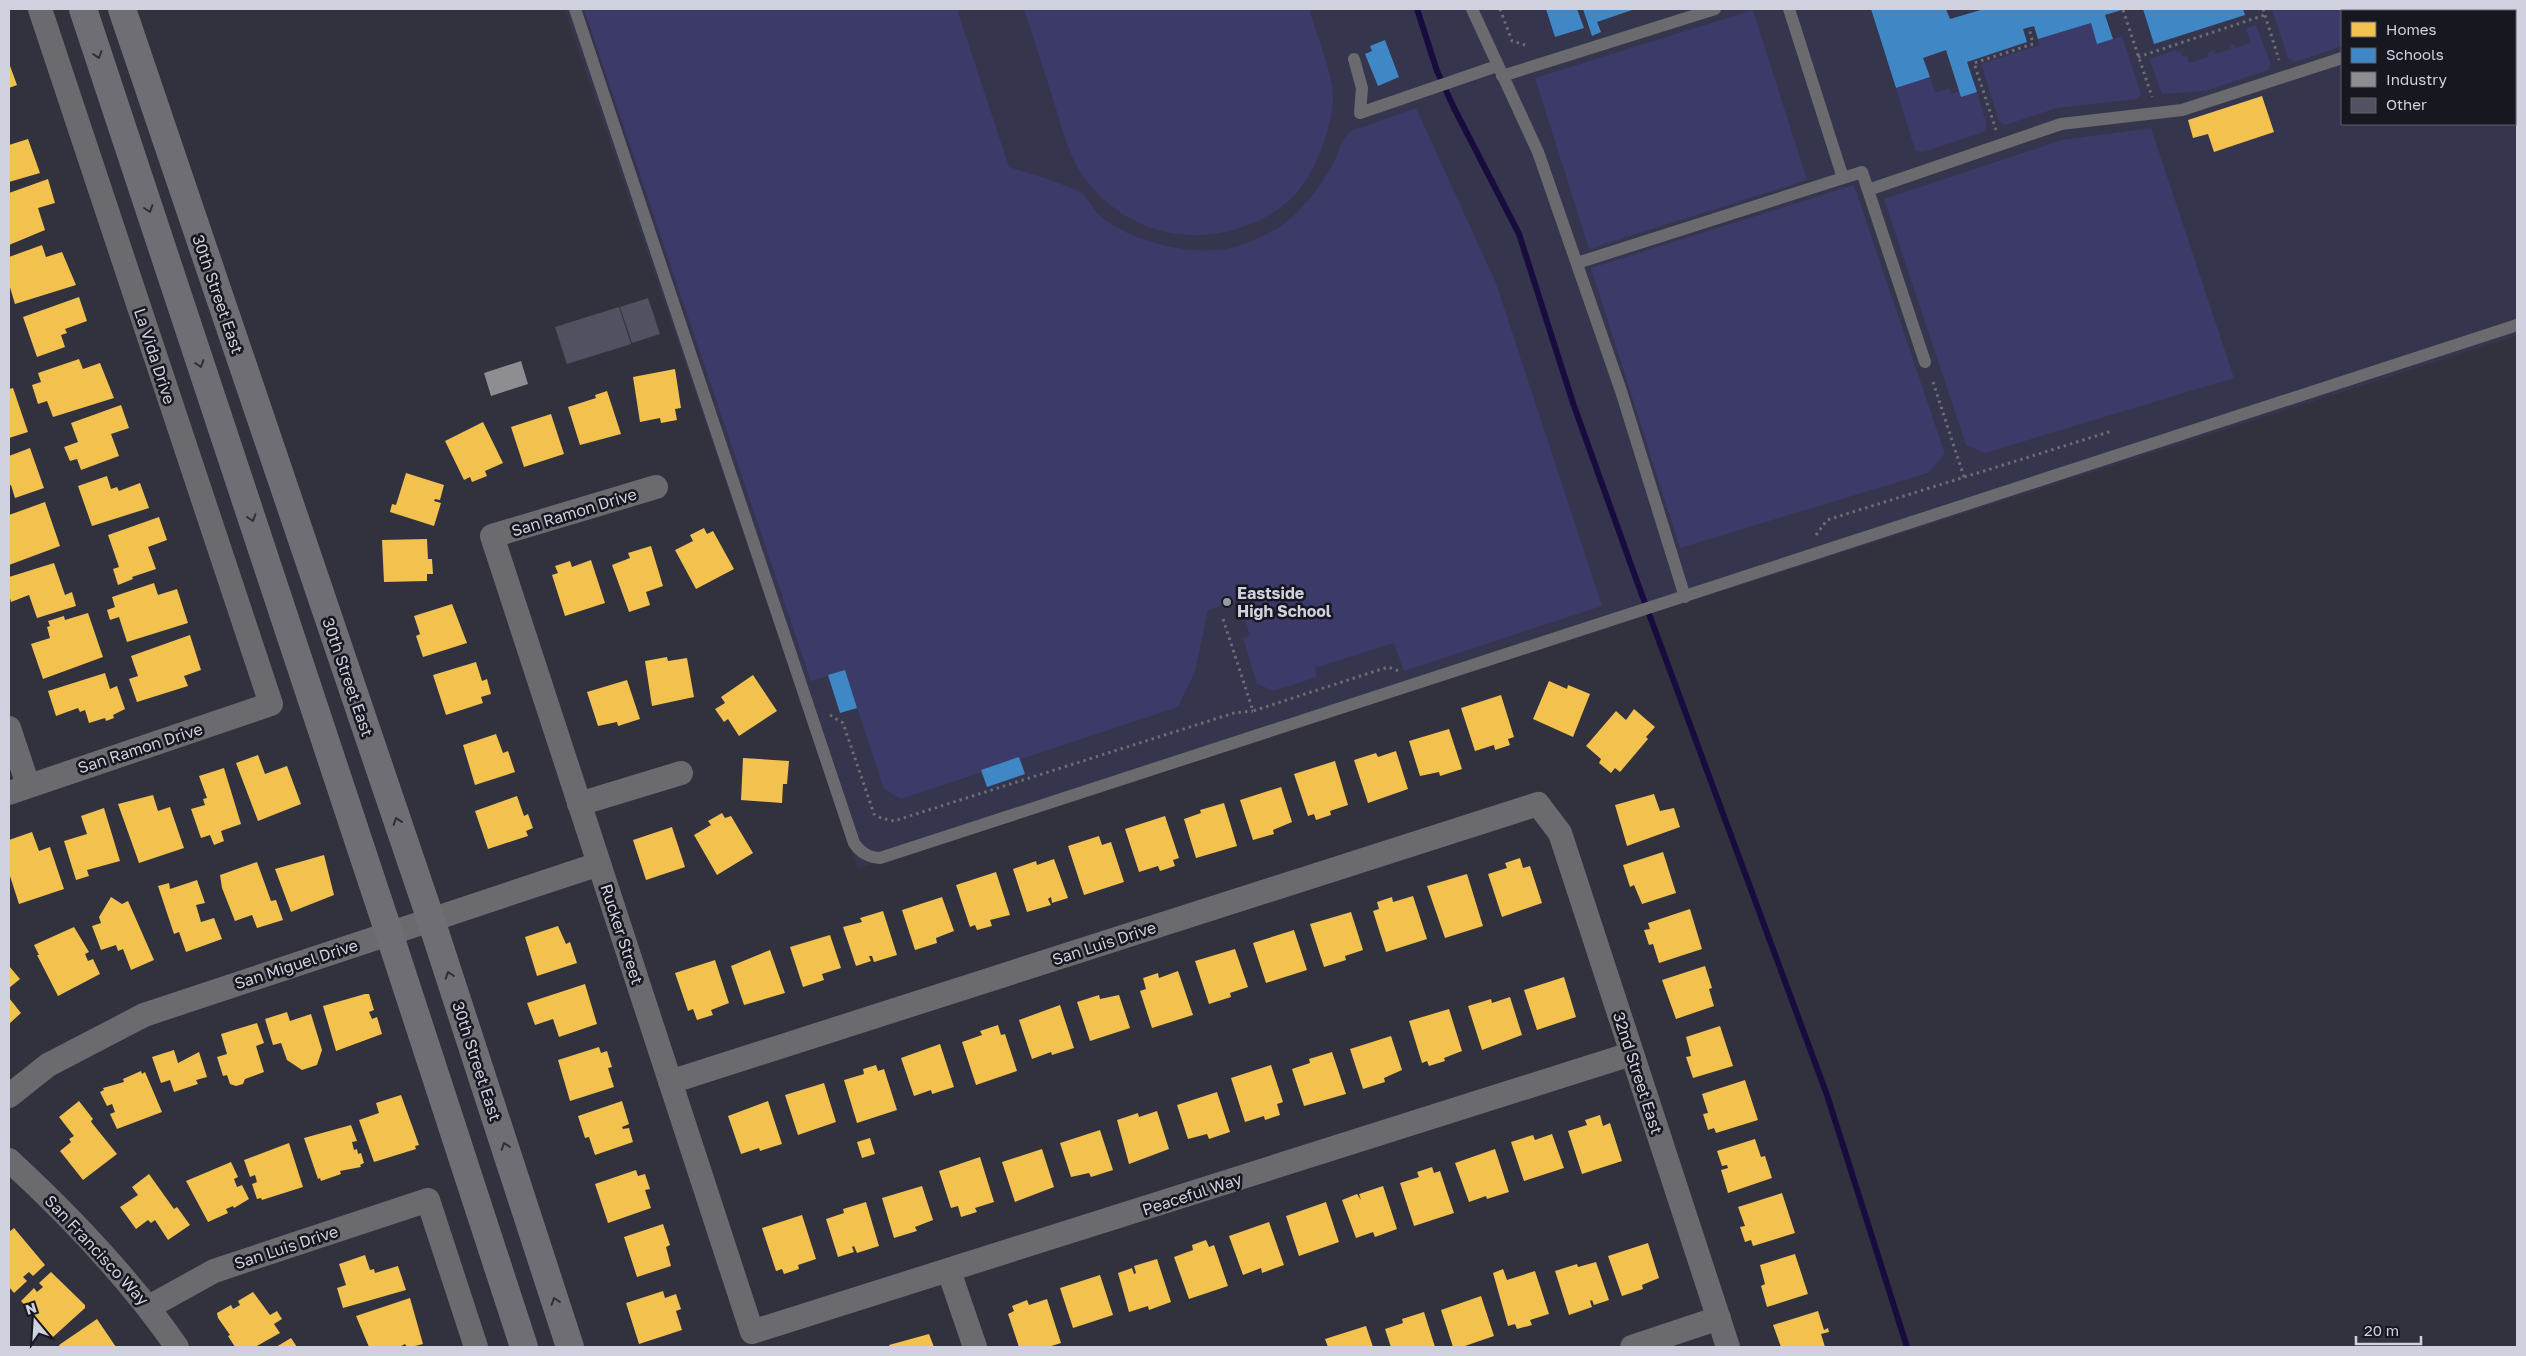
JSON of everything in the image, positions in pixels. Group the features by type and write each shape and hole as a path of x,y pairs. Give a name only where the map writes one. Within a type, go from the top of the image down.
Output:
{"main road":[{"path":"83,9 524,1347"},
{"name":"30th Street East","path":"122,9 431,920 570,1347"}],"street":[{"name":"La Vida Drive","path":"40,9 271,704"},
{"name":"San Ramon Drive","path":"492,536 656,488"},
{"name":"Rucker Street","path":"492,536 752,1332"},
{"name":"San Ramon Drive","path":"18,789 271,704"},
{"path":"9,728 18,789"},
{"path":"579,804 680,773"},
{"name":"32nd Street East","path":"1538,804 1560,833 1728,1347"},
{"name":"San Luis Drive","path":"670,1082 1538,804"},
{"name":"San Miguel Drive","path":"9,1096 48,1065 144,1015 599,864"},
{"name":"Peaceful Way","path":"752,1332 1631,1054"},
{"name":"San Francisco Way","path":"9,1160 63,1210 150,1307 178,1347"},
{"name":"San Luis Drive","path":"150,1307 214,1271 428,1200 476,1347"},
{"path":"949,1271 975,1347"},
{"path":"1632,1347 1719,1318"}],"lane":[{"path":"575,9 854,843 860,851 880,858 2517,325"},
{"path":"1472,9 1538,152 1621,391 1685,597"},
{"path":"1354,59 1362,88 1360,112 1715,9"},
{"path":"1789,9 1843,178"},
{"path":"1868,190 2061,124 2182,110 2341,58"},
{"path":"1577,263 1862,172 1925,362"}],"path":[{"path":"1500,9 1512,41 1525,45"},
{"path":"2262,9 2285,77"},
{"path":"2123,10 2157,113"},
{"path":"2138,56 2265,15"},
{"path":"2000,145 1974,63 2034,44 2028,28"},
{"path":"1933,382 1964,477"},
{"path":"1811,541 1827,520 2112,431"},
{"path":"1224,619 1253,710"},
{"path":"827,707 830,716 843,723 874,814 881,818 894,820 1234,713 1253,710 1388,667 1405,673"}],"shaded area":[{"name":"Eastside High School","path":"564,9 2517,9 2517,336 858,869"},
{"path":"584,9 957,9 1009,167 1070,187 1085,196 1097,213 1110,223 1140,238 1176,248 1210,250 1233,248 1256,240 1276,229 1296,214 1316,191 1334,162 1344,139 1351,131 1416,108 1496,283 1602,606 1404,671 1394,643 1315,668 1317,677 1274,691 1257,684 1243,638 1250,635 1238,600 1208,610 1195,672 1178,707 901,799 884,789 845,671 811,681"},
{"path":"1024,9 1309,9 1328,67 1333,90 1333,100 1326,136 1312,170 1299,190 1284,205 1253,223 1231,231 1186,235 1165,232 1144,225 1124,215 1106,202 1090,185 1083,177 1072,157"},
{"path":"2272,9 2424,10 2341,10 2341,46 2295,62 2288,58"},
{"path":"1753,10 1807,180 1589,249 1535,78"},
{"path":"2091,23 2098,44 2122,36 2141,94 2137,99 2057,108 2005,125 1999,121 1981,64 2039,45 2038,39"},
{"path":"2256,25 2271,65 2268,70 2205,91 2162,94 2149,59 2176,50 2178,53 2181,52 2182,56 2187,55 2189,63 2208,57 2207,53 2214,50 2215,54 2231,49 2230,45 2233,44 2235,48 2251,43 2246,28"},
{"path":"1930,77 1935,93 1949,88 1951,94 1960,91 1962,97 1977,92 1987,125 1984,132 1923,152 1915,150 1896,88"},
{"path":"2151,128 2234,378 1985,453 1966,445 1884,199 2062,140"},
{"path":"1854,185 1945,454 1928,473 1680,548 1591,268"}],"building: Homes":[{"path":"9,63 17,85 9,88"},
{"path":"2262,96 2274,132 2214,152 2208,134 2193,138 2188,120"},
{"path":"28,139 40,173 9,182 9,145"},
{"path":"48,179 55,203 38,208 45,230 9,245 9,193"},
{"path":"42,245 46,257 62,252 76,285 15,304 9,284 9,257"},
{"path":"79,297 87,321 65,329 67,333 61,335 65,347 37,357 23,317"},
{"path":"79,359 83,369 100,363 114,398 53,417 47,401 38,404 32,385 41,382 38,373"},
{"path":"675,369 681,408 675,409 677,420 661,423 660,418 640,422 633,377"},
{"path":"13,388 28,432 9,438 9,389"},
{"path":"607,391 621,434 580,445 568,407 596,398 595,395"},
{"path":"121,405 129,428 111,434 119,456 81,470 77,459 70,461 64,447 78,442 71,423"},
{"path":"551,414 564,454 524,467 511,427"},
{"path":"483,422 503,463 485,471 487,476 472,482 470,477 464,480 445,441"},
{"path":"30,448 44,488 15,498 11,485 9,486 9,456"},
{"path":"406,473 444,485 440,500 435,499 434,501 441,503 434,526 390,512 392,504 396,505"},
{"path":"107,476 111,489 117,487 119,491 140,483 149,508 92,526 78,486"},
{"path":"45,502 60,546 9,565 9,515"},
{"path":"159,517 167,540 148,547 156,569 132,577 133,579 118,585 113,569 119,567 108,535"},
{"path":"704,528 707,534 713,531 734,569 696,589 675,550 693,541 690,535"},
{"path":"427,539 428,559 432,559 433,574 427,574 427,581 384,582 382,540"},
{"path":"651,546 663,586 646,592 650,605 629,612 612,565 630,558 628,553"},
{"path":"591,560 605,603 565,616 552,575 558,573 555,566 570,561 572,567"},
{"path":"54,563 65,595 72,592 76,606 37,618 29,595 11,602 9,577"},
{"path":"154,583 158,595 177,589 188,623 127,642 119,617 110,620 107,610 115,607 112,597"},
{"path":"452,604 467,643 423,657 416,636 420,634 414,616"},
{"path":"88,613 103,657 43,679 31,644 50,638 47,627 50,626 48,621 64,616 65,620"},
{"path":"190,635 201,670 184,676 188,686 137,702 129,679 138,676 131,656"},
{"path":"667,657 668,661 687,658 694,697 652,706 645,661"},
{"path":"476,662 482,681 487,679 491,694 481,697 483,703 446,715 433,675"},
{"path":"105,673 110,689 117,686 125,709 113,715 114,718 106,721 105,718 89,723 85,710 80,712 78,708 56,716 48,691"},
{"path":"753,675 777,711 739,736 728,719 724,722 715,709 725,703 721,697"},
{"path":"627,680 640,719 618,726 617,722 598,726 587,692"},
{"path":"1549,681 1567,689 1568,685 1590,694 1573,737 1533,719"},
{"path":"1501,695 1514,737 1508,739 1510,745 1495,750 1494,745 1475,751 1461,708"},
{"path":"1634,709 1655,727 1646,737 1648,739 1620,772 1615,768 1611,773 1599,763 1601,759 1586,746 1616,711 1626,720"},
{"path":"1449,729 1462,769 1440,776 1439,772 1420,776 1409,741"},
{"path":"496,734 503,753 508,751 515,772 475,785 463,745"},
{"path":"1396,751 1408,789 1368,803 1354,760 1376,753 1378,757"},
{"path":"258,755 265,774 287,766 301,804 258,821 236,763"},
{"path":"743,758 789,761 787,784 783,784 782,803 741,800"},
{"path":"1335,761 1348,805 1330,811 1331,815 1316,820 1314,814 1308,816 1294,774"},
{"path":"224,768 241,824 221,831 224,841 214,845 210,835 201,838 191,809 205,805 203,799 207,798 199,776"},
{"path":"1281,787 1292,822 1273,830 1274,834 1253,840 1240,800"},
{"path":"1654,794 1660,811 1674,808 1680,827 1627,846 1615,805"},
{"path":"153,795 158,811 170,807 184,848 139,863 118,804"},
{"path":"517,796 524,816 528,814 533,828 526,831 528,836 488,849 475,811"},
{"path":"1224,803 1237,846 1196,858 1184,819 1201,813 1200,810"},
{"path":"104,808 120,861 87,870 89,876 76,880 64,841 87,834 81,816"},
{"path":"722,813 725,818 731,816 753,853 717,875 694,835 711,825 708,821"},
{"path":"1165,816 1179,858 1173,860 1175,866 1160,871 1158,866 1139,872 1125,829"},
{"path":"672,827 685,867 646,880 633,840"},
{"path":"32,832 39,851 50,847 64,889 19,904 9,873 9,840"},
{"path":"1099,836 1102,845 1111,842 1124,882 1084,895 1068,846"},
{"path":"1663,852 1676,893 1642,904 1634,885 1630,887 1623,865"},
{"path":"324,855 334,895 291,912 275,869"},
{"path":"1520,858 1523,868 1530,866 1542,903 1502,917 1488,874 1507,868 1505,863"},
{"path":"1054,859 1068,898 1052,903 1051,897 1048,899 1051,905 1027,912 1013,869 1036,861 1037,865"},
{"path":"257,862 271,901 276,900 283,920 257,928 252,915 235,921 222,888 220,875"},
{"path":"996,872 1010,915 990,920 992,926 977,930 975,925 970,927 956,885"},
{"path":"1467,874 1483,926 1445,938 1427,886"},
{"path":"197,880 205,903 196,905 201,922 214,918 222,939 186,952 179,932 174,934 158,886 169,883 170,889"},
{"path":"1413,896 1427,939 1386,952 1373,911 1379,909 1377,902 1392,897 1393,902"},
{"path":"111,897 122,904 128,901 154,960 131,970 123,949 118,951 116,945 101,950 92,926 101,923 99,917"},
{"path":"942,897 954,931 936,938 937,943 915,950 902,910"},
{"path":"1690,909 1702,949 1659,963 1653,944 1649,945 1644,930 1650,929 1648,923"},
{"path":"883,911 897,955 874,962 872,956 869,956 871,961 856,966 843,927 862,922 860,918"},
{"path":"1351,912 1363,950 1345,956 1346,960 1324,967 1310,924"},
{"path":"558,926 566,944 570,942 577,963 537,976 525,937"},
{"path":"74,927 89,952 85,954 88,961 93,959 100,974 58,996 37,955 39,955 34,945"},
{"path":"1294,930 1307,970 1266,983 1253,943"},
{"path":"830,935 841,968 822,974 824,980 803,987 790,947"},
{"path":"1235,949 1248,987 1230,993 1231,997 1209,1004 1195,961"},
{"path":"770,950 785,993 744,1005 731,966"},
{"path":"715,960 729,1003 711,1010 713,1015 697,1020 693,1009 688,1011 675,973"},
{"path":"9,966 20,979 9,988"},
{"path":"1705,966 1712,988 1709,989 1714,1006 1676,1019 1662,980"},
{"path":"1178,971 1193,1015 1152,1028 1140,991 1146,989 1143,978 1158,973 1159,978"},
{"path":"1564,977 1576,1017 1537,1030 1524,990"},
{"path":"585,984 597,1024 559,1037 553,1019 535,1025 527,1003"},
{"path":"369,994 374,1010 369,1012 372,1019 377,1017 382,1034 336,1051 323,1006"},
{"path":"1099,995 1100,999 1119,995 1130,1028 1090,1041 1077,1002"},
{"path":"1510,997 1522,1035 1482,1050 1468,1006 1491,999 1492,1003"},
{"path":"9,998 21,1013 9,1024"},
{"path":"1060,1005 1074,1048 1052,1055 1051,1052 1032,1059 1019,1020"},
{"path":"1449,1009 1462,1051 1444,1058 1445,1061 1429,1066 1427,1061 1422,1063 1409,1021"},
{"path":"287,1012 290,1021 311,1014 322,1050 317,1065 302,1070 287,1060 281,1043 273,1045 265,1019"},
{"path":"257,1023 264,1043 256,1046 264,1072 245,1079 243,1084 236,1086 230,1084 227,1075 223,1076 217,1057 227,1054 221,1034"},
{"path":"998,1025 1001,1035 1005,1034 1017,1071 976,1085 962,1042 982,1035 980,1031"},
{"path":"1720,1026 1733,1066 1693,1078 1686,1057 1691,1056 1686,1037"},
{"path":"1391,1036 1402,1070 1384,1078 1385,1082 1363,1089 1350,1049"},
{"path":"940,1044 954,1087 932,1094 931,1090 914,1096 901,1058"},
{"path":"599,1047 601,1053 607,1051 612,1067 608,1068 614,1087 570,1101 558,1060"},
{"path":"174,1050 178,1063 199,1052 207,1077 196,1080 198,1084 174,1092 170,1080 161,1083 152,1057"},
{"path":"1332,1052 1346,1094 1304,1106 1292,1069 1310,1063 1309,1059"},
{"path":"876,1065 878,1071 884,1069 897,1110 857,1123 844,1080 864,1074 863,1069"},
{"path":"1271,1065 1283,1102 1277,1104 1280,1115 1265,1120 1264,1116 1245,1122 1231,1078"},
{"path":"141,1071 142,1074 145,1072 162,1112 117,1129 110,1114 115,1112 112,1104 107,1106 100,1092 104,1090 103,1088 124,1082 123,1079"},
{"path":"1745,1080 1758,1120 1716,1133 1714,1128 1708,1130 1703,1114 1708,1113 1702,1094"},
{"path":"824,1083 836,1122 798,1135 785,1095"},
{"path":"1217,1092 1230,1132 1209,1139 1207,1134 1188,1139 1177,1105"},
{"path":"401,1095 419,1145 415,1146 416,1149 374,1162 359,1120 379,1113 376,1103"},
{"path":"79,1101 93,1119 92,1123 117,1154 83,1180 60,1151 71,1142 69,1139 74,1136 59,1117"},
{"path":"622,1101 629,1124 622,1127 623,1129 629,1128 633,1142 595,1155 589,1137 585,1138 578,1116"},
{"path":"768,1101 782,1144 760,1151 759,1148 741,1154 728,1116"},
{"path":"1157,1111 1169,1149 1129,1164 1117,1120 1138,1113 1139,1117"},
{"path":"1600,1115 1603,1126 1610,1123 1622,1161 1582,1174 1568,1131 1587,1125 1585,1120"},
{"path":"351,1125 357,1141 352,1142 354,1150 357,1149 358,1154 361,1153 364,1163 360,1165 361,1167 340,1171 341,1174 321,1181 320,1178 318,1179 304,1138"},
{"path":"1100,1130 1113,1170 1091,1177 1089,1173 1071,1177 1060,1143"},
{"path":"1552,1134 1564,1168 1524,1181 1511,1142 1533,1135 1535,1140"},
{"path":"870,1138 875,1154 862,1158 857,1142"},
{"path":"1755,1139 1761,1157 1765,1156 1772,1178 1728,1193 1721,1170 1728,1168 1727,1165 1722,1166 1717,1151"},
{"path":"289,1143 303,1187 262,1200 261,1198 257,1199 252,1184 257,1182 255,1175 250,1177 244,1160"},
{"path":"1042,1149 1054,1187 1015,1202 1002,1162"},
{"path":"1495,1149 1509,1192 1487,1199 1486,1196 1469,1202 1455,1163"},
{"path":"980,1157 994,1202 975,1208 977,1212 961,1217 958,1206 951,1208 939,1171"},
{"path":"231,1162 238,1177 234,1179 237,1187 242,1185 249,1199 234,1208 233,1206 226,1209 228,1213 208,1222 186,1181"},
{"path":"1432,1167 1434,1173 1440,1171 1454,1213 1414,1226 1400,1183 1419,1177 1417,1172"},
{"path":"636,1170 638,1176 645,1174 650,1189 645,1190 651,1208 608,1223 595,1184"},
{"path":"149,1174 174,1209 177,1207 190,1225 168,1240 155,1220 151,1223 148,1220 136,1229 120,1207 138,1195 132,1187"},
{"path":"922,1186 933,1220 915,1227 917,1231 894,1238 882,1198"},
{"path":"1383,1186 1397,1229 1375,1237 1373,1232 1356,1238 1342,1200 1357,1194 1361,1200 1359,1194"},
{"path":"1782,1193 1795,1233 1753,1246 1751,1240 1745,1242 1740,1227 1745,1226 1738,1207"},
{"path":"866,1202 879,1246 857,1253 854,1246 852,1247 854,1252 838,1257 826,1219 844,1213 843,1209"},
{"path":"1326,1202 1339,1242 1299,1256 1286,1216"},
{"path":"802,1215 816,1259 798,1265 799,1269 784,1274 782,1269 776,1271 762,1228"},
{"path":"1269,1222 1284,1265 1262,1273 1261,1268 1243,1275 1229,1236"},
{"path":"663,1224 670,1245 666,1247 671,1266 637,1277 624,1237"},
{"path":"14,1228 45,1265 33,1276 29,1272 23,1277 27,1281 14,1293 9,1287 9,1232"},
{"path":"1206,1240 1209,1247 1214,1245 1228,1286 1189,1299 1174,1257 1193,1250 1192,1245"},
{"path":"1648,1243 1659,1278 1642,1285 1643,1289 1622,1296 1608,1256"},
{"path":"1795,1254 1808,1294 1767,1307 1761,1286 1765,1284 1760,1265"},
{"path":"365,1255 370,1270 374,1269 375,1273 398,1266 406,1290 343,1308 337,1288 346,1285 339,1264"},
{"path":"1157,1259 1171,1302 1149,1310 1148,1306 1129,1312 1118,1273 1132,1268 1134,1274 1136,1273 1134,1266"},
{"path":"1596,1262 1609,1300 1594,1305 1592,1300 1590,1301 1592,1307 1569,1315 1555,1271 1577,1264 1578,1267"},
{"path":"1503,1269 1507,1280 1535,1271 1549,1314 1530,1320 1532,1325 1517,1329 1515,1324 1508,1326 1493,1273"},
{"path":"51,1272 85,1305 85,1308 53,1337 21,1301 34,1288 37,1292 43,1287 39,1283"},
{"path":"1100,1275 1113,1315 1073,1328 1060,1288"},
{"path":"663,1291 665,1298 676,1294 681,1309 676,1311 682,1330 639,1344 626,1303"},
{"path":"253,1292 270,1315 277,1311 282,1319 274,1324 280,1333 255,1347 235,1347 217,1313 231,1305 233,1309 240,1305 238,1301"},
{"path":"1481,1296 1494,1336 1462,1347 1453,1347 1441,1310"},
{"path":"410,1298 423,1344 411,1347 407,1347 405,1344 399,1347 369,1347 356,1316"},
{"path":"1047,1299 1061,1343 1048,1347 1019,1347 1008,1314 1014,1311 1012,1306 1027,1300 1029,1305"},
{"path":"1818,1311 1824,1330 1828,1328 1829,1332 1821,1334 1825,1347 1781,1347 1773,1325"},
{"path":"1424,1312 1435,1347 1391,1347 1385,1329 1403,1323 1402,1319"},
{"path":"97,1319 116,1347 60,1347 59,1345"},
{"path":"1366,1326 1373,1347 1328,1347 1325,1339"},
{"path":"929,1334 934,1347 890,1347 889,1345"},
{"path":"291,1338 297,1347 276,1347"}],"building: Schools":[{"path":"1546,9 1577,9 1584,28 1555,37"},
{"path":"1583,9 1635,9 1597,22 1601,32 1592,36"},
{"path":"1871,9 1946,9 1950,19 1984,9 2125,9 2105,15 2113,39 2097,44 2091,23 2038,39 2034,26 2023,29 2027,42 1967,62 1977,92 1961,97 1946,50 1923,58 1930,77 1896,88"},
{"path":"2143,9 2243,9 2245,15 2154,44"},
{"path":"1385,40 1399,77 1378,86 1365,54 1372,51 1370,46"},
{"path":"845,670 857,708 840,713 828,675"},
{"path":"1019,757 1025,774 987,787 981,770"}],"building: Industry":[{"path":"521,361 528,384 491,396 484,373"}],"building: Other":[{"path":"648,298 660,334 632,343 620,307"},
{"path":"619,307 631,344 567,364 555,327"}],"waterway":[{"path":"1417,9 1437,71 1519,234 1573,403 1827,1095 1907,1347"}],"place":[{"name":"Eastside High School","path":"1227,602"}]}
